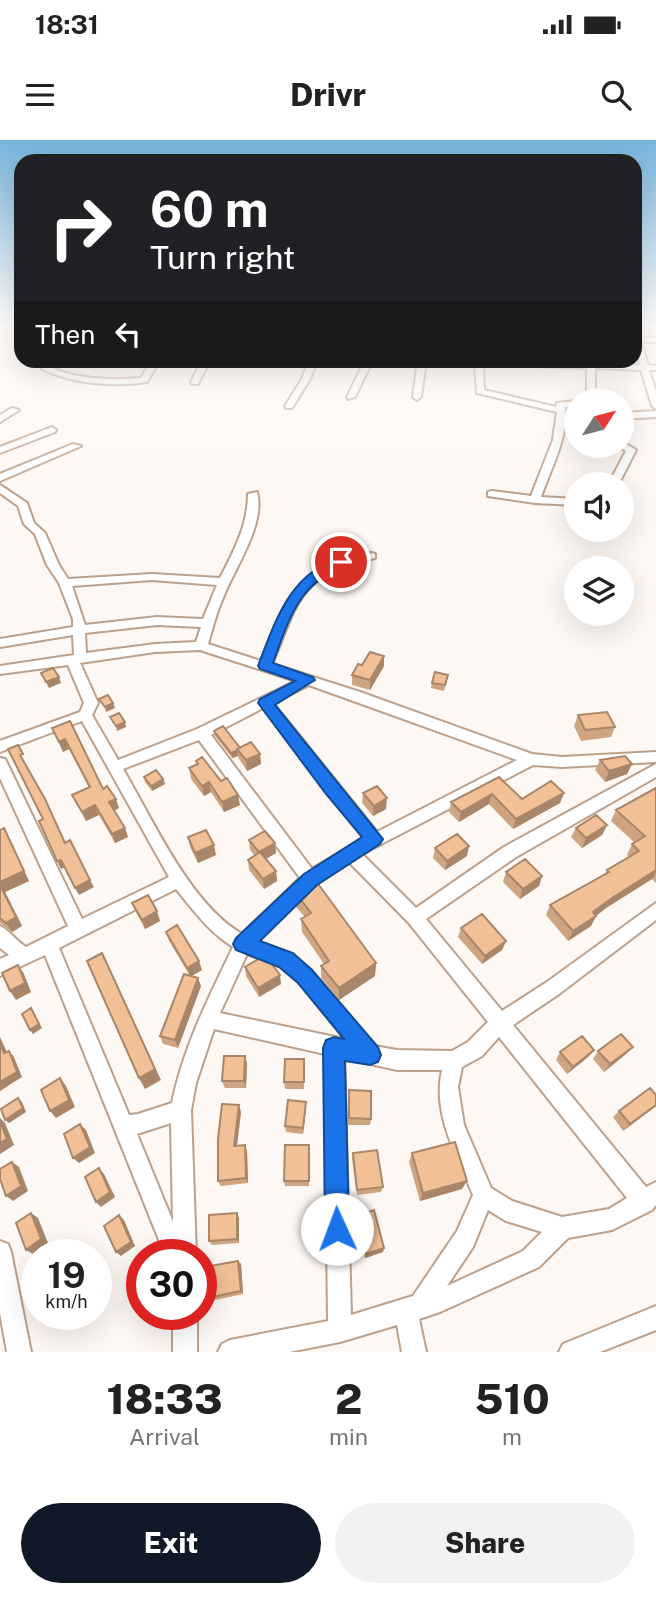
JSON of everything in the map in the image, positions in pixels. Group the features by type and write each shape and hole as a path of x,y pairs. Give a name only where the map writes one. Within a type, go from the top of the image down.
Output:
{"street":[{"path":"289,406 304,382"},
{"path":"351,397 359,382"},
{"path":"416,397 419,382"},
{"path":"480,382 480,391 561,411"},
{"path":"648,382 656,406"},
{"path":"535,500 567,424 561,411 561,404 564,404"},
{"path":"0,419 15,410"},
{"path":"634,415 656,414"},
{"path":"0,450 52,430"},
{"path":"0,478 76,446"},
{"path":"0,488 23,505 29,524 40,533 52,565 65,583 79,619 76,659 91,704 86,715 0,747"},
{"path":"201,646 251,521 253,494"},
{"path":"492,494 564,501"},
{"path":"265,666 284,615 307,582 326,568 371,555"},
{"path":"65,583 152,577 225,582"},
{"path":"0,643 155,621 209,624"},
{"path":"0,670 176,646 201,646 308,680 531,759 562,762 656,757"},
{"path":"114,767 202,733 308,680"},
{"path":"266,703 374,839"},
{"path":"86,715 179,880 216,925 243,944 286,960 305,976 370,1055"},
{"path":"202,733 310,879"},
{"path":"184,1239 181,1110 186,1083 208,1019 243,944 310,879 350,853 531,759"},
{"path":"0,763 78,929"},
{"path":"415,918 510,852 656,770"},
{"path":"350,853 415,918 499,1024 650,1197 612,1219 562,1228 506,1210 484,1195 454,1126 448,1087 454,1061"},
{"path":"0,968 179,880"},
{"path":"208,1019 397,1060 454,1061 475,1049 499,1024 656,910"},
{"path":"0,934 8,945 25,956"},
{"path":"49,944 170,1239"},
{"path":"334,1048 340,1330"},
{"path":"124,1125 138,1124 181,1110"},
{"path":"406,1312 421,1304 465,1239 484,1195"},
{"path":"230,1352 340,1330 406,1312 475,1286 531,1259 562,1228"},
{"path":"0,1252 19,1352"},
{"path":"406,1312 414,1352"},
{"path":"571,1352 656,1318"},
{"path":"185,1330 185,1352"}],"building":[{"path":"370,652 384,656 370,680 352,675 358,664 362,665"},
{"path":"53,668 59,677 46,682 41,673"},
{"path":"435,672 448,675 445,685 432,683"},
{"path":"108,695 113,703 105,707 99,699"},
{"path":"607,712 615,727 585,730 578,715"},
{"path":"119,713 125,722 116,726 110,717"},
{"path":"70,721 103,789 107,786 116,799 109,802 125,828 112,834 95,805 82,812 72,795 90,787 65,739 59,742 52,728"},
{"path":"223,726 240,748 238,750 231,753 214,731"},
{"path":"251,742 260,754 246,760 237,749"},
{"path":"18,745 23,754 20,755 45,799 65,843 70,840 90,880 75,888 61,860 57,861 39,821 43,819 8,749"},
{"path":"625,756 632,764 609,771 600,760"},
{"path":"202,757 221,781 227,778 238,795 222,802 209,782 202,786 189,768 198,764 196,761"},
{"path":"156,770 163,779 151,786 144,777"},
{"path":"499,777 522,799 551,781 564,793 516,819 492,794 461,812 451,802"},
{"path":"377,786 387,798 374,806 363,793"},
{"path":"656,788 656,870 612,898 593,912 596,916 573,931 550,905 609,872 607,870 639,851 632,844 645,836 616,810"},
{"path":"596,815 607,825 586,838 576,828"},
{"path":"4,828 24,871 0,882 0,830"},
{"path":"206,830 214,845 195,853 188,837"},
{"path":"265,831 275,843 259,852 249,840"},
{"path":"457,834 469,846 447,861 435,848"},
{"path":"260,852 276,871 263,879 248,860"},
{"path":"525,859 542,876 523,889 506,872"},
{"path":"313,877 376,963 339,988 321,966 329,961 301,919 311,913 296,893"},
{"path":"0,885 16,917 6,923 0,918"},
{"path":"148,895 157,911 142,920 132,903"},
{"path":"482,914 506,941 485,956 461,928"},
{"path":"177,925 199,961 187,968 166,932"},
{"path":"102,953 155,1069 139,1078 87,961"},
{"path":"265,955 280,975 258,988 245,967"},
{"path":"18,965 25,983 10,991 2,973"},
{"path":"184,974 198,978 175,1040 160,1036"},
{"path":"31,1008 39,1024 30,1030 22,1014"},
{"path":"621,1034 633,1047 610,1064 598,1051"},
{"path":"582,1036 594,1050 573,1067 560,1052"},
{"path":"0,1044 4,1053 9,1051 17,1072 0,1082"},
{"path":"224,1056 245,1056 244,1081 222,1081"},
{"path":"285,1059 304,1059 304,1082 284,1082"},
{"path":"60,1078 69,1100 50,1111 41,1090"},
{"path":"650,1088 656,1095 656,1105 630,1124 619,1111"},
{"path":"349,1090 371,1091 371,1119 349,1118"},
{"path":"18,1098 23,1108 5,1120 1,1109"},
{"path":"288,1100 306,1102 303,1128 285,1126"},
{"path":"222,1104 239,1105 234,1146 245,1145 246,1178 218,1181 218,1139"},
{"path":"0,1121 7,1139 0,1143"},
{"path":"80,1124 90,1147 73,1158 64,1134"},
{"path":"455,1142 467,1181 423,1193 412,1153"},
{"path":"285,1145 309,1145 309,1181 284,1181"},
{"path":"377,1150 383,1187 357,1190 353,1153"},
{"path":"12,1162 21,1186 6,1196 0,1179 0,1169"},
{"path":"99,1168 110,1192 96,1202 85,1177"},
{"path":"374,1210 384,1248 366,1254 357,1216"},
{"path":"31,1213 41,1239 22,1239 16,1223"},
{"path":"237,1213 237,1239 209,1239 209,1215"},
{"path":"119,1215 130,1239 126,1239 126,1245 116,1252 104,1226"},
{"path":"238,1261 241,1291 217,1296 217,1265"}],"route":[{"path":"337,1229 334,1048 370,1055 305,976 286,960 243,944 310,879 374,839 266,703 308,680 265,666 284,615 296,597 307,582 326,568 341,562"}]}
